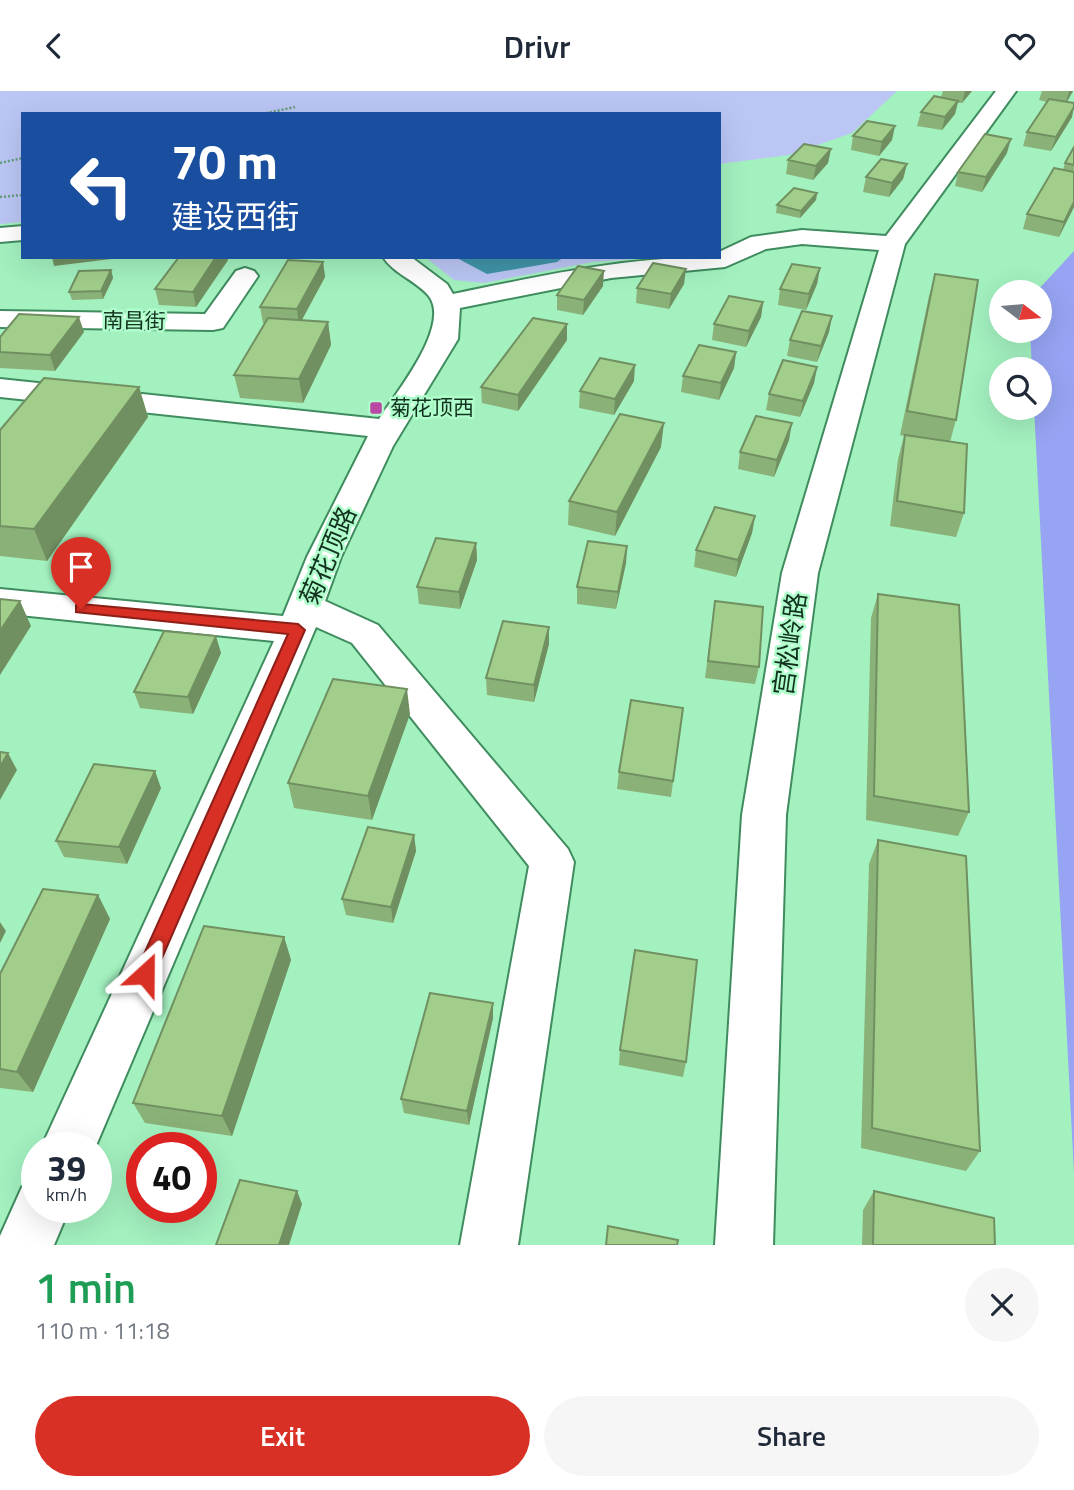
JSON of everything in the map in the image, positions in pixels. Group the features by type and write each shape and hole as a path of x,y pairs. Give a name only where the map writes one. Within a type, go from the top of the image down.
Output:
{"street":[{"name":"宫松岭路","path":"744,1245 764,815 800,573 893,244 1006,91"},
{"path":"0,235 21,233"},
{"path":"398,259 438,290 446,303 611,270 725,259 760,242 802,237 893,244"},
{"name":"南昌街","path":"0,319 213,322 245,277"},
{"name":"菊花顶路","path":"75,1132 302,618 324,557 387,429 444,339 448,313 446,303"},
{"path":"0,388 387,429"},
{"path":"0,601 302,618 365,634 552,862 489,1245"},
{"path":"25,1245 34,1223"}],"path":[{"path":"271,112 295,107"},
{"path":"0,163 21,158"},
{"path":"0,197 21,195"}],"shaded area":[{"path":"0,91 897,91 852,133 789,155 721,164 721,112 21,112 21,222 0,224"},
{"path":"1074,251 1074,1173 1035,420 1052,420 1052,357 1031,357 1031,343 1052,343 1052,280 1047,280"},
{"path":"428,259 636,259 592,262 484,283 454,280"},
{"path":"459,259 561,259 557,262 487,274"}],"building":[{"path":"934,96 958,101 945,117 921,112"},
{"path":"1049,99 1074,103 1056,137 1027,132"},
{"path":"867,121 895,126 882,142 853,136"},
{"path":"985,134 1011,139 986,177 958,172"},
{"path":"804,144 831,149 816,166 788,160"},
{"path":"1074,147 1074,165 1065,163"},
{"path":"881,159 907,164 892,183 866,177"},
{"path":"1054,168 1074,172 1074,202 1064,222 1027,214"},
{"path":"794,188 817,193 801,211 777,205"},
{"path":"178,259 215,259 193,292 155,289"},
{"path":"288,260 323,262 297,309 260,307"},
{"path":"653,263 686,269 671,294 637,288"},
{"path":"792,264 820,268 809,294 780,289"},
{"path":"578,266 604,271 584,300 557,295"},
{"path":"111,270 101,291 69,292 79,271"},
{"path":"935,274 978,280 956,420 907,411"},
{"path":"729,296 763,302 749,331 714,324"},
{"path":"802,311 832,316 821,346 790,340"},
{"path":"19,314 79,317 50,355 0,352 0,337"},
{"path":"268,318 328,322 299,379 234,375"},
{"path":"533,318 567,324 518,395 481,387"},
{"path":"699,345 736,352 721,383 683,376"},
{"path":"600,358 635,365 615,399 580,391"},
{"path":"783,360 817,367 803,401 769,394"},
{"path":"44,378 139,387 34,529 0,526 0,430"},
{"path":"620,414 664,423 617,512 569,501"},
{"path":"756,416 792,423 777,460 740,452"},
{"path":"905,435 967,444 964,513 897,501"},
{"path":"715,507 755,516 738,560 696,550"},
{"path":"436,538 476,543 459,592 417,587"},
{"path":"588,541 627,546 618,592 577,587"},
{"path":"878,594 959,605 969,812 874,796"},
{"path":"0,599 20,601 0,631"},
{"path":"715,601 763,607 759,667 708,661"},
{"path":"503,621 549,627 534,685 486,678"},
{"path":"164,631 216,636 188,697 134,692"},
{"path":"333,679 407,689 368,796 288,783"},
{"path":"631,700 683,708 673,781 619,772"},
{"path":"0,752 8,753 0,767"},
{"path":"94,764 155,771 119,847 56,841"},
{"path":"368,827 414,835 391,907 342,899"},
{"path":"878,840 966,856 980,1151 872,1128"},
{"path":"43,889 98,895 17,1072 0,1069 0,974"},
{"path":"204,926 284,937 222,1116 133,1103"},
{"path":"635,950 697,960 686,1062 620,1050"},
{"path":"430,993 493,1003 467,1111 401,1099"},
{"path":"240,1180 297,1191 279,1245 216,1245"},
{"path":"874,1191 994,1218 995,1245 873,1245"},
{"path":"608,1226 678,1240 677,1245 606,1245"}],"place":[{"name":"菊花顶西","path":"376,408"}],"route":[{"path":"81,609 298,630 145,974"}]}
